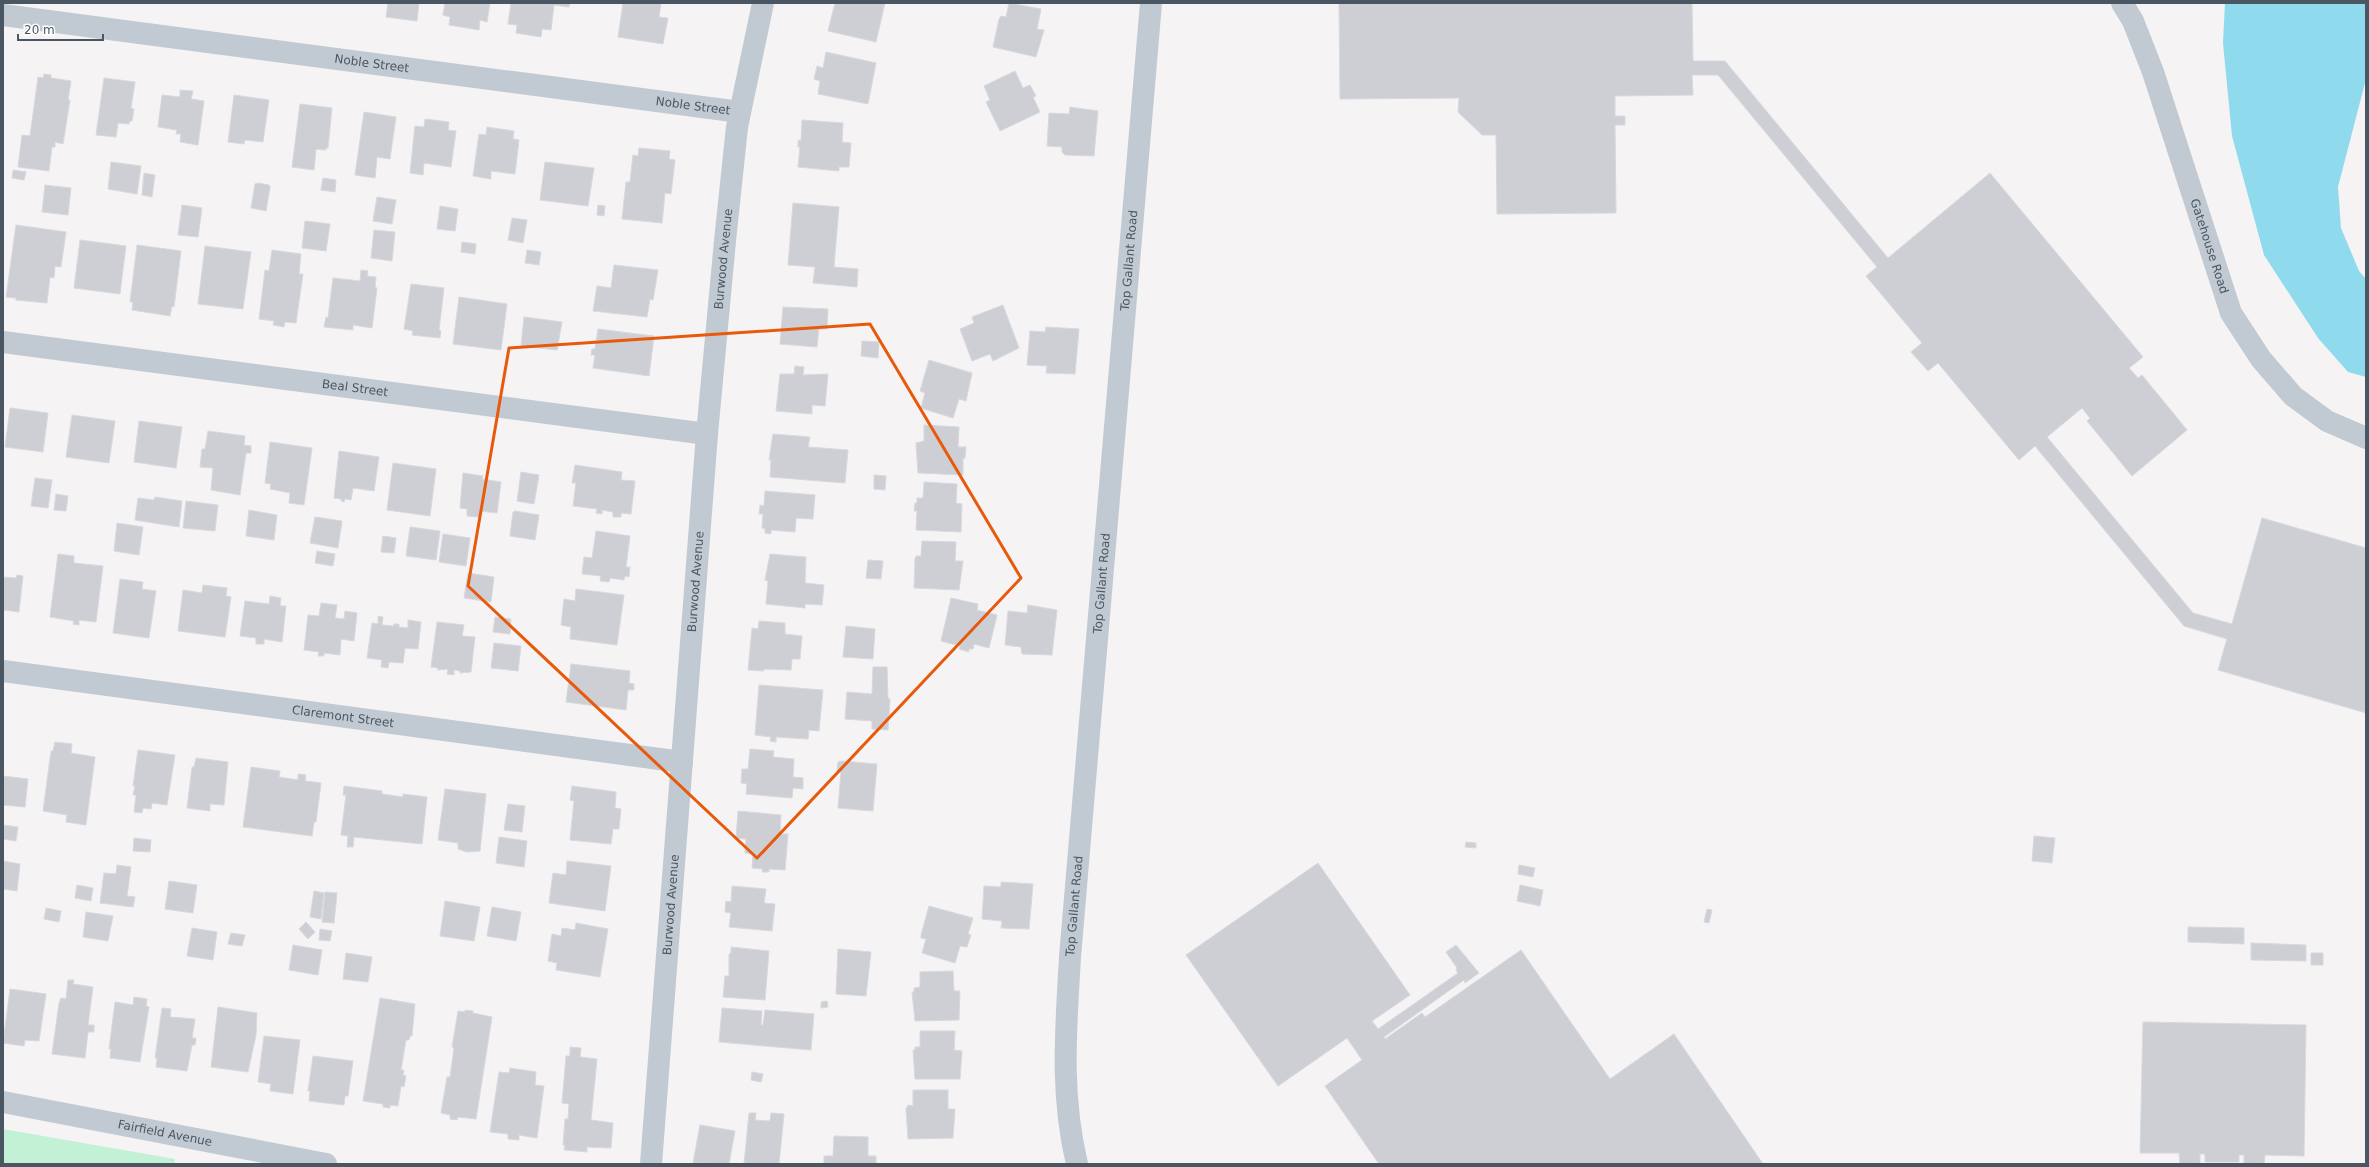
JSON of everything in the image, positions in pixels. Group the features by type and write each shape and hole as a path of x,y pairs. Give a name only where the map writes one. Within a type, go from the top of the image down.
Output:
{"street":[{"name":"Burwood Avenue","path":"651,1164 707,434 725,241 740,112 763,3"},
{"name":"Top Gallant Road","path":"1077,1164 1068,1123 1064,1075 1070,957 1151,3"},
{"name":"Gatehouse Road","path":"2122,3 2133,21 2153,72 2231,313 2261,359 2293,396 2327,421 2366,438"},
{"name":"Noble Street","path":"3,15 740,112"},
{"name":"Beal Street","path":"3,342 707,434"},
{"name":"Claremont Street","path":"3,671 682,762"},
{"name":"Fairfield Avenue","path":"3,1102 326,1164"}],"highlighted area":[{"path":"870,324 1021,578 757,858 468,586 509,348"}],"green space":[{"path":"3,1129 175,1159 174,1164 3,1164"}],"water":[{"path":"2225,3 2366,3 2366,79 2338,187 2341,228 2359,271 2366,279 2366,377 2348,372 2318,338 2264,255 2232,136 2223,43"}],"building":[{"path":"388,3 419,3 417,21 386,17"},
{"path":"445,3 490,3 487,22 480,20 479,30 449,25 450,17 443,15"},
{"path":"511,3 570,3 569,7 554,5 551,30 542,29 541,37 516,33 517,25 508,24"},
{"path":"623,3 661,3 659,17 668,18 663,44 618,37"},
{"path":"835,3 885,3 876,42 828,31"},
{"path":"1009,3 1041,9 1037,29 1044,30 1036,57 993,47 999,19 1001,16 1006,17"},
{"path":"1339,3 1692,3 1693,61 1725,61 1888,258 1990,173 2143,357 2129,368 2138,378 2142,375 2187,430 2132,476 2087,421 2090,418 2082,408 2047,437 2193,613 2232,624 2262,518 2366,548 2366,713 2218,670 2227,639 2184,626 2035,446 2019,460 1938,363 1928,371 1911,352 1922,343 1866,276 1877,267 1718,75 1692,75 1693,95 1615,96 1615,116 1625,116 1625,125 1615,125 1616,213 1497,214 1496,135 1482,135 1458,112 1459,98 1340,99"},
{"path":"826,52 876,63 868,104 818,94 820,81 814,79 817,66 823,68"},
{"path":"1015,71 1023,88 1030,85 1036,96 1033,97 1040,112 1000,131 986,102 990,100 984,86"},
{"path":"44,74 51,75 51,78 71,81 68,100 70,100 63,144 55,142 55,147 52,147 49,171 18,167 22,135 30,136 38,77 43,78"},
{"path":"104,78 135,82 131,108 134,109 132,121 130,121 129,124 118,123 116,137 96,135"},
{"path":"180,90 193,91 191,99 204,101 198,145 180,142 181,134 176,134 177,130 158,127 162,95 180,97"},
{"path":"234,95 269,100 263,142 245,140 244,144 228,142"},
{"path":"300,104 332,108 328,148 326,148 326,150 316,149 314,170 292,167"},
{"path":"1070,107 1098,111 1094,156 1065,155 1062,152 1062,147 1047,146 1049,113 1069,114"},
{"path":"364,112 396,117 390,159 377,157 375,178 355,175"},
{"path":"425,119 449,122 448,130 456,131 451,167 424,163 423,175 410,173 415,126 424,127"},
{"path":"802,120 843,123 842,142 851,143 849,167 839,167 839,171 798,167 800,147 798,147 798,140 801,141"},
{"path":"487,127 514,131 513,139 519,140 515,174 491,171 491,179 473,176 479,134 486,135"},
{"path":"639,148 670,151 669,159 675,160 671,194 665,193 662,223 622,219 626,182 630,182 633,155 638,156"},
{"path":"111,162 141,166 137,194 108,189"},
{"path":"545,162 594,168 588,206 540,200"},
{"path":"13,170 26,172 24,180 12,178"},
{"path":"144,173 155,175 152,197 142,195"},
{"path":"323,178 336,180 335,192 321,190"},
{"path":"258,183 269,185 270,187 266,211 251,208 255,184"},
{"path":"45,185 71,188 68,215 42,212"},
{"path":"377,197 396,200 392,224 373,221"},
{"path":"793,203 839,207 834,267 858,269 857,287 813,283 815,267 788,265"},
{"path":"182,205 202,208 198,237 178,235"},
{"path":"598,205 605,206 604,216 597,215"},
{"path":"440,206 458,209 455,231 437,229"},
{"path":"512,218 527,220 523,243 508,240"},
{"path":"305,221 330,224 326,251 302,248"},
{"path":"16,225 66,232 61,267 55,266 54,278 50,277 47,303 16,300 16,298 6,297"},
{"path":"374,230 395,232 392,261 371,258"},
{"path":"80,240 126,246 120,294 74,288"},
{"path":"462,242 476,244 475,254 461,252"},
{"path":"137,245 181,251 174,307 172,306 170,316 132,310 133,302 130,302"},
{"path":"205,246 251,252 243,309 198,304"},
{"path":"272,250 301,254 299,274 303,274 296,323 285,322 284,327 273,325 274,321 259,319 265,270 269,271"},
{"path":"527,250 541,252 539,265 525,263"},
{"path":"614,265 658,270 653,300 650,299 647,317 593,311 597,286 611,288"},
{"path":"361,270 368,271 367,276 376,277 375,287 377,288 372,328 353,325 353,330 324,327 326,317 328,318 333,278 360,281"},
{"path":"411,284 444,288 439,330 441,331 440,338 412,335 413,331 404,329"},
{"path":"459,297 507,304 501,350 453,344"},
{"path":"1003,305 1019,348 993,361 990,354 972,361 960,329 974,323 972,317"},
{"path":"783,307 828,309 827,329 819,329 817,347 780,344"},
{"path":"524,317 562,322 557,350 521,346"},
{"path":"1046,327 1079,329 1075,374 1046,373 1047,366 1027,365 1030,331 1045,332"},
{"path":"598,329 654,336 649,376 593,368 595,355 591,355 592,349 595,349"},
{"path":"862,341 879,342 878,358 861,356"},
{"path":"929,360 972,373 966,401 959,399 953,418 921,408 925,393 920,391"},
{"path":"795,366 804,367 803,375 828,374 825,406 812,405 812,414 776,411 780,374 794,374"},
{"path":"10,408 48,413 43,452 5,447"},
{"path":"72,415 115,421 109,463 66,457"},
{"path":"139,421 182,427 176,468 134,462"},
{"path":"924,425 959,427 958,447 966,447 965,458 963,459 963,475 918,473 916,443 924,441"},
{"path":"208,431 245,436 244,445 251,446 251,453 246,453 240,495 211,490 213,468 200,467 202,449 205,449"},
{"path":"773,434 810,437 808,447 848,450 845,483 770,477 771,460 769,460"},
{"path":"270,442 312,448 304,505 289,503 290,493 270,489 271,484 265,483"},
{"path":"339,451 379,457 374,491 353,488 351,500 345,499 344,502 341,501 341,499 334,498"},
{"path":"393,463 436,469 430,516 387,510"},
{"path":"575,465 622,472 621,480 635,481 631,514 621,513 621,517 613,517 613,512 602,510 602,514 596,513 597,509 573,506 576,483 572,483"},
{"path":"521,472 539,475 534,504 517,501"},
{"path":"463,473 483,476 482,479 501,482 497,513 480,511 479,517 467,516 467,509 460,508"},
{"path":"874,475 886,476 885,490 874,489"},
{"path":"35,478 52,480 48,508 31,506"},
{"path":"924,482 957,484 956,503 962,504 961,532 916,530 917,511 914,511 915,503 917,503 917,498 923,498"},
{"path":"765,491 815,495 813,519 796,518 795,532 771,530 771,534 765,533 765,529 762,528 763,514 759,514 760,505 764,506"},
{"path":"56,494 68,496 66,511 54,510"},
{"path":"155,497 182,501 179,527 135,520 138,498 154,500"},
{"path":"186,501 218,505 215,531 183,528"},
{"path":"249,510 277,515 274,540 246,536"},
{"path":"515,511 539,515 535,540 510,536 513,512"},
{"path":"315,517 342,521 338,548 310,543"},
{"path":"117,523 143,527 139,555 114,551"},
{"path":"410,527 440,531 436,560 406,556"},
{"path":"596,531 630,536 626,567 630,567 629,577 625,576 624,580 610,578 609,582 600,581 601,576 582,574 584,557 592,558"},
{"path":"443,534 470,538 466,566 439,562"},
{"path":"383,536 396,538 394,553 381,552"},
{"path":"922,541 956,542 955,561 963,561 959,590 914,588 915,559 916,556 921,556"},
{"path":"317,551 335,554 333,566 315,563"},
{"path":"58,554 74,556 74,563 103,566 96,622 79,620 79,625 73,624 74,621 50,617"},
{"path":"770,554 806,557 805,583 824,585 822,605 805,604 805,608 766,604 768,581 765,580"},
{"path":"868,560 883,561 881,579 866,578"},
{"path":"468,573 494,577 491,602 464,598"},
{"path":"17,575 23,576 19,612 4,610 3,614 3,577 16,578"},
{"path":"120,579 143,582 142,589 156,591 149,638 113,633"},
{"path":"203,585 227,588 226,596 231,597 225,637 178,631 183,590 202,593"},
{"path":"576,589 624,595 617,645 570,639 571,627 561,625 564,599 575,601"},
{"path":"270,596 281,598 280,606 286,606 282,642 264,639 264,644 256,644 256,638 240,636 245,601 269,604"},
{"path":"951,598 978,604 977,610 997,615 989,648 974,644 973,649 969,649 969,652 959,649 960,646 941,641"},
{"path":"321,603 337,605 335,618 344,619 345,611 357,613 354,641 341,639 340,655 324,653 324,656 318,656 319,652 304,650 308,615 319,616"},
{"path":"1028,605 1057,610 1052,655 1022,654 1021,647 1005,645 1008,611 1027,613"},
{"path":"378,616 383,617 382,625 394,626 394,624 399,624 399,627 408,628 408,620 421,622 418,649 405,648 403,663 389,662 388,668 381,667 382,660 367,658 372,623 378,624"},
{"path":"495,617 511,619 510,634 493,632"},
{"path":"759,621 785,623 785,634 802,636 800,659 792,659 791,670 748,670 752,628 758,629"},
{"path":"437,622 464,625 462,636 475,637 471,672 460,673 460,671 454,670 454,675 447,674 448,669 437,670 438,668 431,667"},
{"path":"846,626 875,629 873,659 843,657"},
{"path":"494,643 521,646 518,671 491,668"},
{"path":"571,664 630,671 629,683 634,684 634,690 628,690 626,710 566,702"},
{"path":"873,667 887,667 888,698 890,699 888,730 872,729 872,721 845,719 847,692 872,694"},
{"path":"759,685 823,690 819,731 809,730 808,739 776,737 776,742 770,741 771,737 755,735"},
{"path":"55,742 72,744 71,753 95,757 86,825 66,822 67,815 43,811 51,751 53,751"},
{"path":"750,749 774,751 773,757 794,759 793,777 803,778 803,789 793,788 792,798 746,794 747,784 741,783 742,769 748,769"},
{"path":"138,750 175,755 167,805 152,803 151,809 143,808 142,813 134,812 136,795 133,795 135,786 133,786"},
{"path":"196,758 228,762 224,805 210,804 210,811 187,808 192,767 194,767"},
{"path":"842,761 877,764 873,811 838,808 841,772 837,771 838,762"},
{"path":"251,767 280,771 279,777 298,780 298,774 306,775 305,781 321,783 316,822 314,822 312,836 243,827"},
{"path":"3,776 28,779 25,807 3,805"},
{"path":"344,786 382,791 382,794 403,797 403,794 427,797 422,844 354,837 353,847 347,847 348,836 341,835 346,795 343,795"},
{"path":"572,786 616,792 615,808 621,809 619,829 613,829 611,844 570,840 574,801 570,800"},
{"path":"445,789 486,794 480,851 467,852 458,849 458,843 438,840"},
{"path":"508,804 525,806 522,832 504,830"},
{"path":"738,811 781,815 780,834 788,834 785,870 769,869 769,872 762,872 763,869 752,868 753,854 745,853 746,839 736,838"},
{"path":"3,825 18,827 16,841 3,839"},
{"path":"2034,836 2055,838 2052,863 2032,861"},
{"path":"499,837 527,841 524,867 496,863"},
{"path":"134,838 151,840 150,852 133,851"},
{"path":"1466,842 1476,843 1476,848 1465,847"},
{"path":"3,861 20,864 17,891 3,889"},
{"path":"567,861 611,866 605,911 549,903 553,873 566,875"},
{"path":"1318,863 1410,995 1372,1021 1378,1029 1458,973 1456,970 1457,968 1446,952 1456,945 1479,973 1465,983 1464,980 1384,1037 1385,1039 1422,1013 1425,1017 1521,950 1610,1079 1674,1034 1763,1164 1379,1164 1325,1086 1362,1060 1347,1038 1278,1086 1186,955"},
{"path":"117,865 131,867 127,896 135,897 133,907 100,903 104,873 116,874"},
{"path":"1519,865 1535,868 1533,877 1518,874"},
{"path":"169,881 197,885 193,913 165,909"},
{"path":"1001,882 1033,884 1029,929 1001,928 1002,921 982,919 984,886 1001,887"},
{"path":"77,885 93,888 91,901 75,898"},
{"path":"1520,885 1543,890 1540,906 1517,901"},
{"path":"732,886 766,889 764,903 775,904 772,931 729,927 731,913 725,912 726,901 731,902"},
{"path":"314,891 324,893 321,919 310,917"},
{"path":"325,892 337,893 334,923 322,922"},
{"path":"445,901 480,907 474,941 440,936"},
{"path":"929,906 973,918 968,934 971,935 967,947 960,946 955,963 922,953 926,939 921,938 921,935"},
{"path":"492,907 521,912 516,941 487,936"},
{"path":"46,908 61,911 59,922 44,919"},
{"path":"1707,909 1712,910 1709,923 1704,922"},
{"path":"86,912 113,916 108,941 83,937"},
{"path":"306,922 315,932 308,939 299,929"},
{"path":"576,923 608,929 600,977 556,970 557,963 548,961 552,934 561,936 562,928 575,930"},
{"path":"2188,927 2244,928 2244,944 2188,942"},
{"path":"192,928 217,932 213,960 187,956"},
{"path":"320,929 332,931 330,941 319,940"},
{"path":"231,933 245,935 242,946 228,944"},
{"path":"2251,943 2306,945 2306,961 2251,960"},
{"path":"293,945 322,950 318,975 289,970"},
{"path":"731,947 769,951 765,1000 723,997 725,976 729,976 729,954 731,953"},
{"path":"838,949 871,952 866,996 836,994"},
{"path":"346,953 372,957 368,982 343,979"},
{"path":"2311,953 2323,953 2323,965 2311,965"},
{"path":"953,971 954,991 960,991 959,1020 915,1021 912,992 914,992 914,988 920,987 920,972"},
{"path":"68,980 74,980 73,984 93,987 88,1025 94,1025 94,1032 88,1032 85,1058 52,1054 59,1003 61,998 66,999"},
{"path":"10,989 46,994 39,1041 25,1040 24,1046 3,1043"},
{"path":"134,997 147,999 146,1006 149,1007 140,1062 110,1058 111,1049 109,1049 115,1002 133,1005"},
{"path":"380,998 415,1004 412,1036 410,1036 409,1040 406,1040 401,1070 404,1070 403,1075 406,1076 404,1087 401,1086 398,1106 390,1105 390,1108 383,1107 383,1104 363,1101"},
{"path":"827,1001 828,1007 821,1008 821,1002"},
{"path":"218,1007 257,1013 256,1035 248,1072 211,1067"},
{"path":"162,1008 171,1009 170,1017 195,1019 192,1038 196,1038 195,1045 192,1045 187,1071 156,1067 157,1058 155,1058"},
{"path":"722,1008 762,1011 761,1025 763,1025 765,1010 814,1014 811,1050 719,1042"},
{"path":"465,1010 492,1017 476,1119 458,1117 457,1120 450,1119 450,1115 441,1113 447,1077 450,1077 454,1048 452,1047 458,1011 465,1012"},
{"path":"2143,1022 2306,1025 2304,1156 2265,1155 2264,1164 2244,1164 2244,1155 2239,1155 2239,1162 2205,1162 2205,1154 2200,1154 2200,1164 2180,1164 2179,1153 2140,1153"},
{"path":"920,1031 955,1031 954,1050 962,1051 960,1079 915,1079 913,1050 915,1050 915,1047 920,1047"},
{"path":"264,1036 300,1040 293,1094 270,1091 271,1084 258,1082"},
{"path":"570,1047 581,1048 580,1057 597,1059 591,1120 613,1123 611,1148 587,1147 587,1152 564,1150 565,1119 568,1119 569,1104 562,1103 566,1056 570,1056"},
{"path":"313,1056 353,1061 348,1096 345,1096 344,1105 309,1101 310,1091 308,1091"},
{"path":"510,1068 536,1072 535,1085 544,1086 537,1138 519,1135 519,1140 508,1139 508,1134 490,1132 499,1072 509,1073"},
{"path":"752,1072 763,1074 761,1082 751,1080"},
{"path":"913,1090 948,1090 948,1109 955,1109 953,1138 908,1139 906,1109 908,1105 913,1106"},
{"path":"749,1113 756,1113 755,1120 770,1121 771,1113 784,1114 779,1164 744,1164"},
{"path":"700,1125 735,1131 729,1164 693,1163"},
{"path":"834,1136 868,1137 868,1156 876,1156 876,1164 824,1164 824,1156 833,1156"}]}
